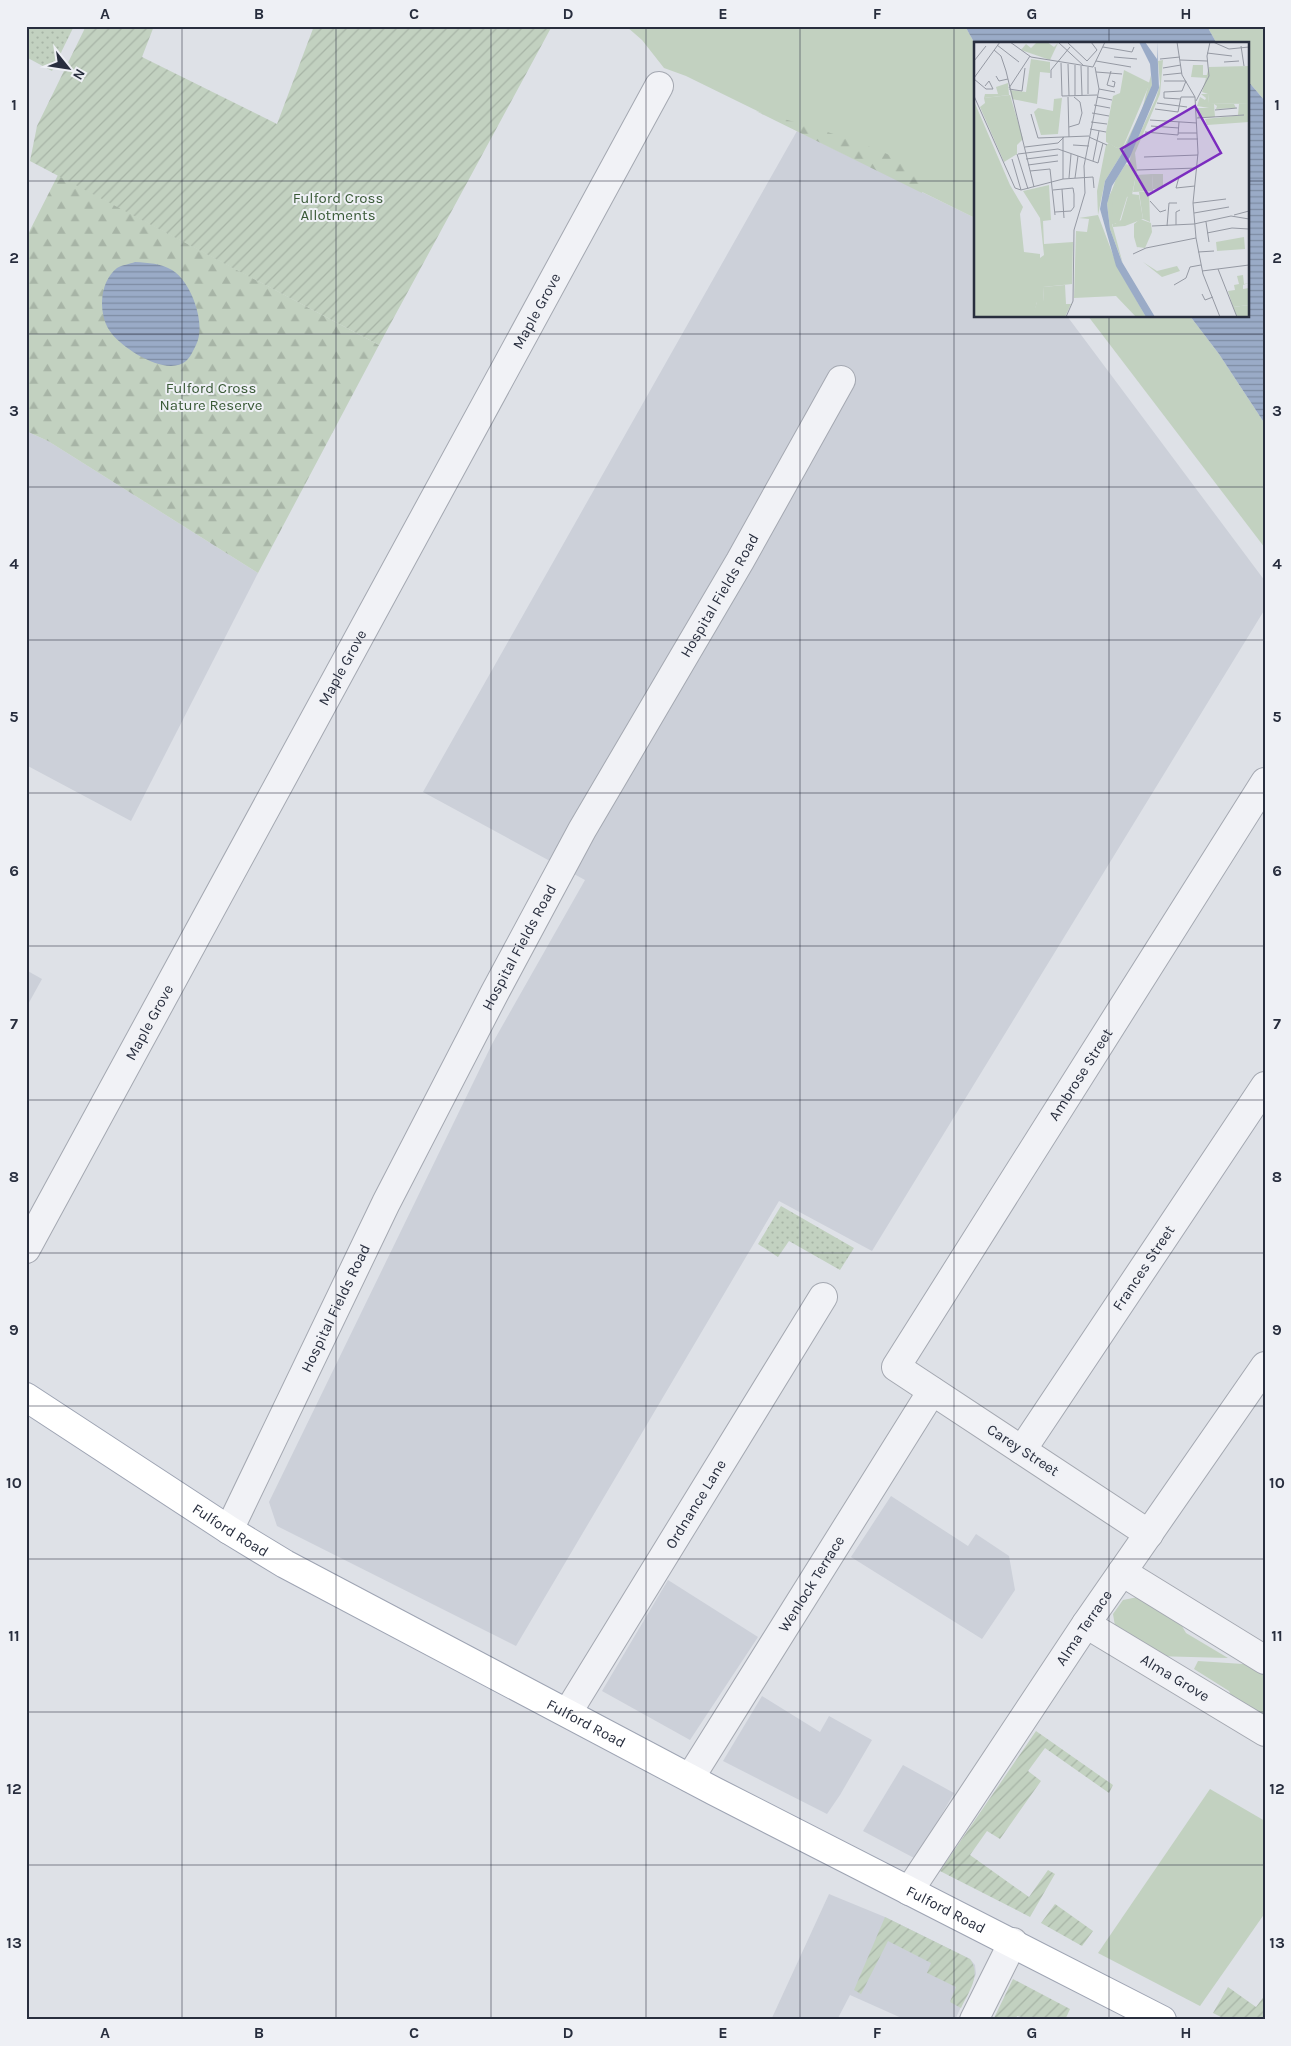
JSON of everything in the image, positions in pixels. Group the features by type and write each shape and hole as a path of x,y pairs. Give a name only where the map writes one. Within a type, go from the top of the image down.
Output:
{"main road":[{"name":"Fulford Road","path":"26,1397 229,1530 285,1564 909,1892 1013,1942 1162,2020"}],"street":[{"name":"Maple Grove","path":"26,1249 659,86"},
{"name":"Hospital Fields Road","path":"229,1530 386,1204 494,994 582,830 740,561 841,380"},
{"name":"Ambrose Street","path":"896,1367 1265,782"},
{"name":"Frances Street","path":"1022,1450 1265,1086"},
{"name":"Ordnance Lane","path":"568,1712 823,1297"},
{"name":"Alma Terrace","path":"909,1892 1086,1624 1265,1366"},
{"name":"Carey Street","path":"896,1367 1149,1534"},
{"name":"Wenlock Terrace","path":"690,1778 932,1391"},
{"path":"1122,1572 1265,1660"},
{"name":"Alma Grove","path":"1086,1624 1265,1732"},
{"path":"974,2020 1013,1942"}],"shaded area":[{"path":"797,131 974,218 974,318 1068,318 1265,581 1265,609 872,1251 779,1201 516,1646 277,1526 269,1502 492,1044 585,880 423,792"},
{"path":"26,431 48,441 258,573 131,821 26,765"},
{"path":"26,970 42,979 26,1008"},
{"path":"891,1496 968,1546 976,1534 1009,1556 1015,1590 982,1639 851,1557"},
{"path":"668,1580 758,1637 690,1740 602,1691"},
{"path":"762,1696 820,1732 829,1716 872,1740 827,1814 723,1761"},
{"path":"903,1765 954,1793 916,1859 863,1831"},
{"path":"829,1894 885,1917 970,1959 975,1965 976,1974 955,2020 906,2020 850,1995 837,2020 771,2020"}],"green space":[{"path":"26,26 74,26 52,71 26,57"},
{"name":"Fulford Cross Allotments","path":"86,26 154,26 142,57 277,124 314,26 552,26 379,345 30,161 37,126"},
{"path":"965,26 974,42 974,218 686,76 664,68 642,40 627,27"},
{"path":"1207,26 1265,26 1265,101 1248,81 1248,42 1216,42"},
{"path":"756,111 842,137 906,163 923,174 922,193"},
{"name":"Fulford Cross Nature Reserve","path":"58,175 379,345 258,573 48,441 26,431 26,238"},
{"path":"1090,318 1192,318 1219,354 1265,424 1265,548"},
{"path":"781,1206 854,1248 840,1270 789,1241 778,1257 758,1244"},
{"path":"1143,1596 1176,1616 1186,1633 1228,1658 1154,1656 1116,1632 1113,1614 1123,1600"},
{"path":"1198,1661 1258,1665 1265,1669 1265,1724 1237,1708 1229,1691 1194,1669"},
{"path":"1036,1731 1113,1785 1109,1793 1045,1748 1028,1771 1041,1781 1000,1839 987,1831 970,1855 1029,1897 1048,1870 1055,1874 1030,1917 940,1871"},
{"path":"1210,1789 1265,1821 1265,1913 1200,2006 1098,1953"},
{"path":"1055,1904 1093,1931 1082,1946 1041,1923"},
{"path":"885,1917 970,1959 975,1971 973,1984 961,2008 950,2002 956,1987 927,1973 931,1963 888,1941 861,1994 854,1990"},
{"path":"1013,1979 1070,2009 1065,2020 1034,2020 1017,2016 1016,2020 993,2020"},
{"path":"1228,1987 1256,2007 1265,1995 1265,2020 1227,2020 1213,2013"}],"water":[{"path":"965,26 1207,26 1216,42 974,42"},
{"path":"1248,81 1265,101 1265,424 1219,354 1192,318 1248,318"},
{"path":"135,262 150,263 172,270 179,276 191,293 198,315 199,336 189,358 178,365 168,366 147,360 126,347 107,327 102,310 103,291 106,282 117,268"}]}
